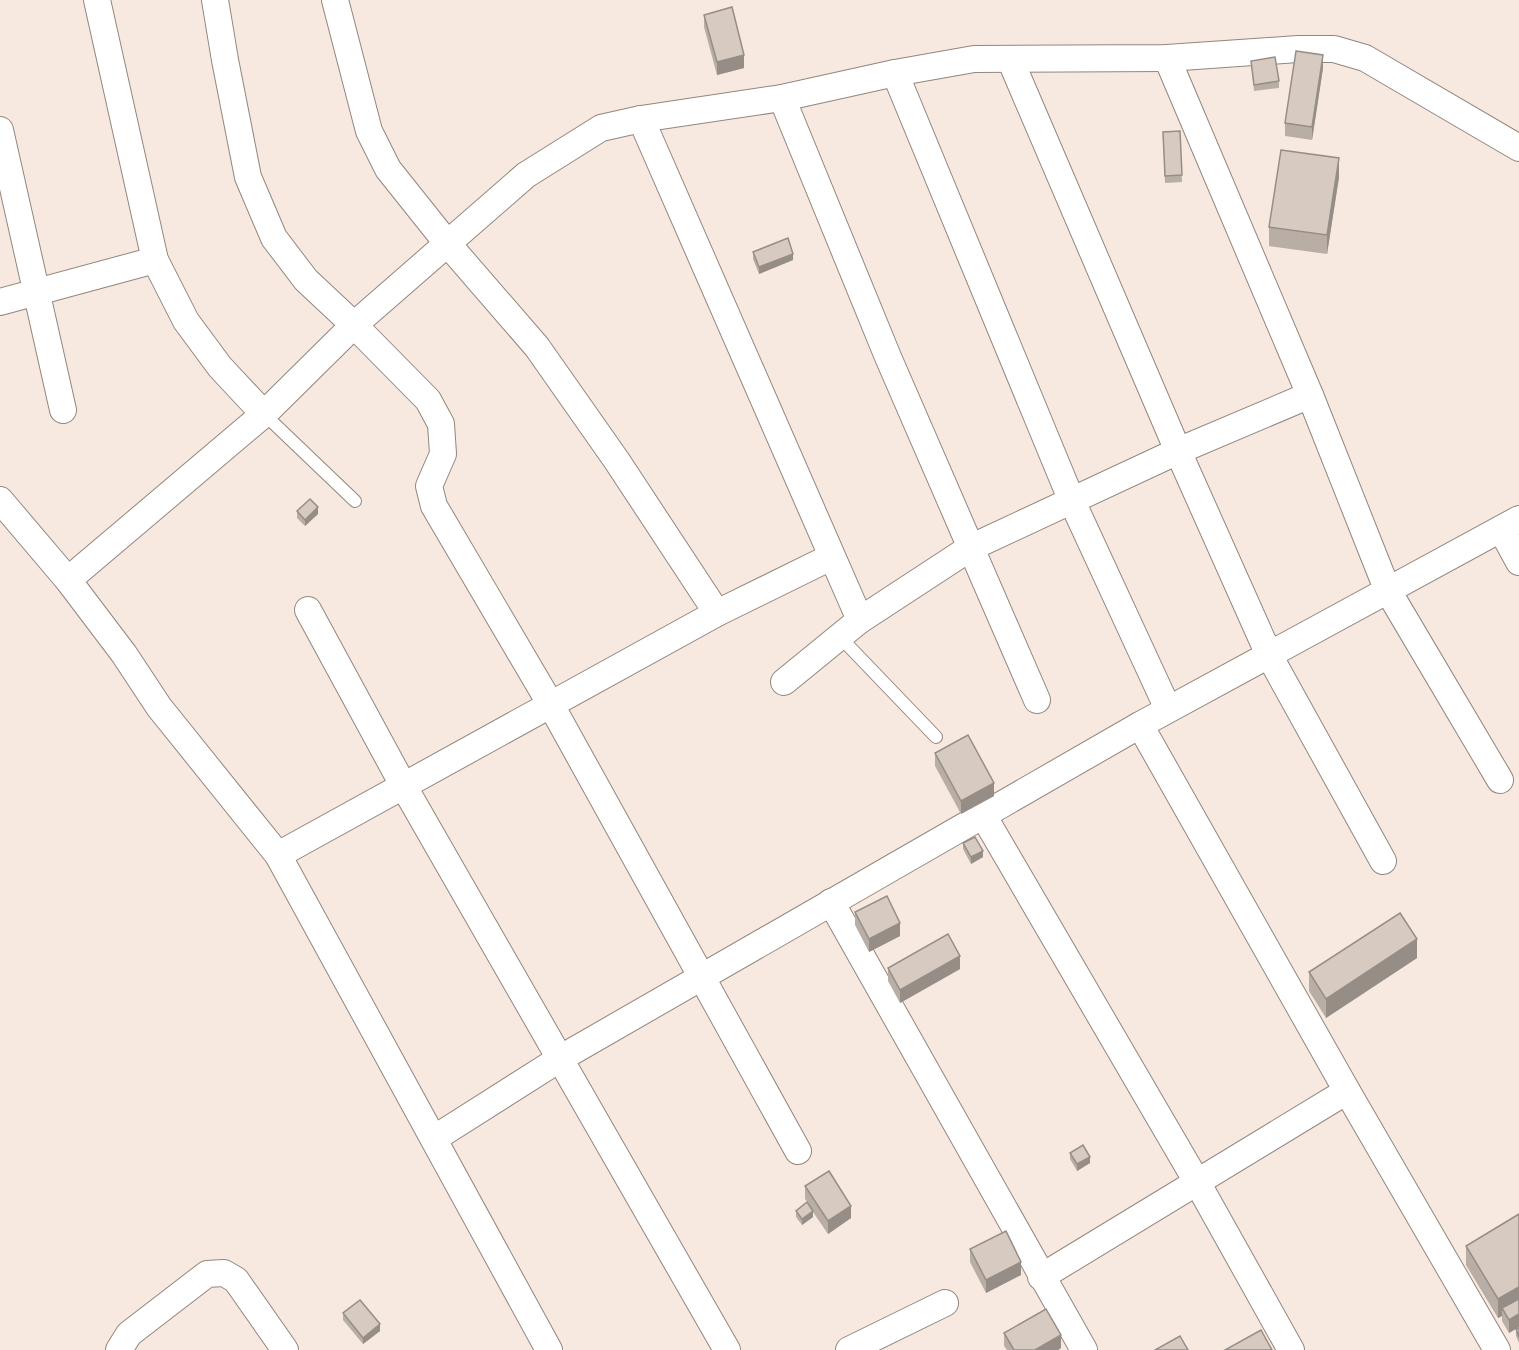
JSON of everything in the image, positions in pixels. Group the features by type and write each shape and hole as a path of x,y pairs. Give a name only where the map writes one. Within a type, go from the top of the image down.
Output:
{"street":[{"path":"97,0 155,260 186,321 220,367 264,414"},
{"path":"215,0 248,177 274,238 306,280 429,400 441,424 443,454 429,486 434,506 551,705 798,1151"},
{"path":"335,0 369,131 388,169 447,243 537,347 717,613"},
{"path":"68,580 264,414 354,325 526,175 601,128 641,119 782,98 896,73 974,59 1167,58 1298,49 1334,49 1365,58 1519,148"},
{"path":"1167,58 1310,395 1387,589 1500,780"},
{"path":"1010,59 1178,451 1269,655 1383,861"},
{"path":"896,73 1071,499 1168,709"},
{"path":"782,98 888,357 1037,700"},
{"path":"641,119 860,620"},
{"path":"0,130 63,410"},
{"path":"0,302 155,260"},
{"path":"784,682 860,620 970,548 1071,499 1310,395"},
{"path":"0,500 68,580 124,654 159,707 278,855 435,1138 549,1350"},
{"path":"435,1138 561,1058 1168,709 1510,524 1519,562"},
{"path":"278,855 717,613 831,557"},
{"path":"308,610 403,785 727,1350"},
{"path":"1140,725 1497,1350"},
{"path":"983,815 1197,1182 1291,1350"},
{"path":"831,902 1084,1350"},
{"path":"1041,1277 1347,1091"},
{"path":"119,1350 129,1334 207,1274 224,1272 236,1280 285,1350"},
{"path":"849,1350 945,1303"}],"lane":[{"path":"264,414 355,501"},
{"path":"840,637 936,737"}],"building":[{"path":"732,7 744,55 717,62 704,15"},
{"path":"1296,51 1323,55 1312,127 1285,123"},
{"path":"1275,57 1279,81 1254,85 1251,61"},
{"path":"1180,131 1182,175 1165,176 1163,132"},
{"path":"1281,150 1339,158 1327,235 1269,227"},
{"path":"788,238 793,254 759,267 753,252"},
{"path":"310,499 318,507 305,520 297,511"},
{"path":"968,735 994,783 961,801 935,753"},
{"path":"975,837 983,851 971,857 963,843"},
{"path":"887,896 900,923 869,939 855,912"},
{"path":"1400,913 1417,939 1326,999 1309,972"},
{"path":"948,934 960,956 900,990 888,968"},
{"path":"1083,1145 1090,1157 1077,1164 1070,1153"},
{"path":"829,1171 851,1206 828,1221 805,1186"},
{"path":"807,1202 813,1211 802,1219 796,1211"},
{"path":"1519,1214 1519,1287 1498,1299 1466,1246"},
{"path":"1006,1231 1021,1262 986,1280 970,1249"},
{"path":"1519,1299 1519,1314 1509,1320 1502,1308"},
{"path":"360,1300 380,1324 363,1338 343,1313"},
{"path":"1046,1309 1061,1335 1035,1350 1014,1350 1004,1333"},
{"path":"1261,1330 1272,1350 1225,1350"},
{"path":"1180,1336 1188,1350 1155,1350"}]}
